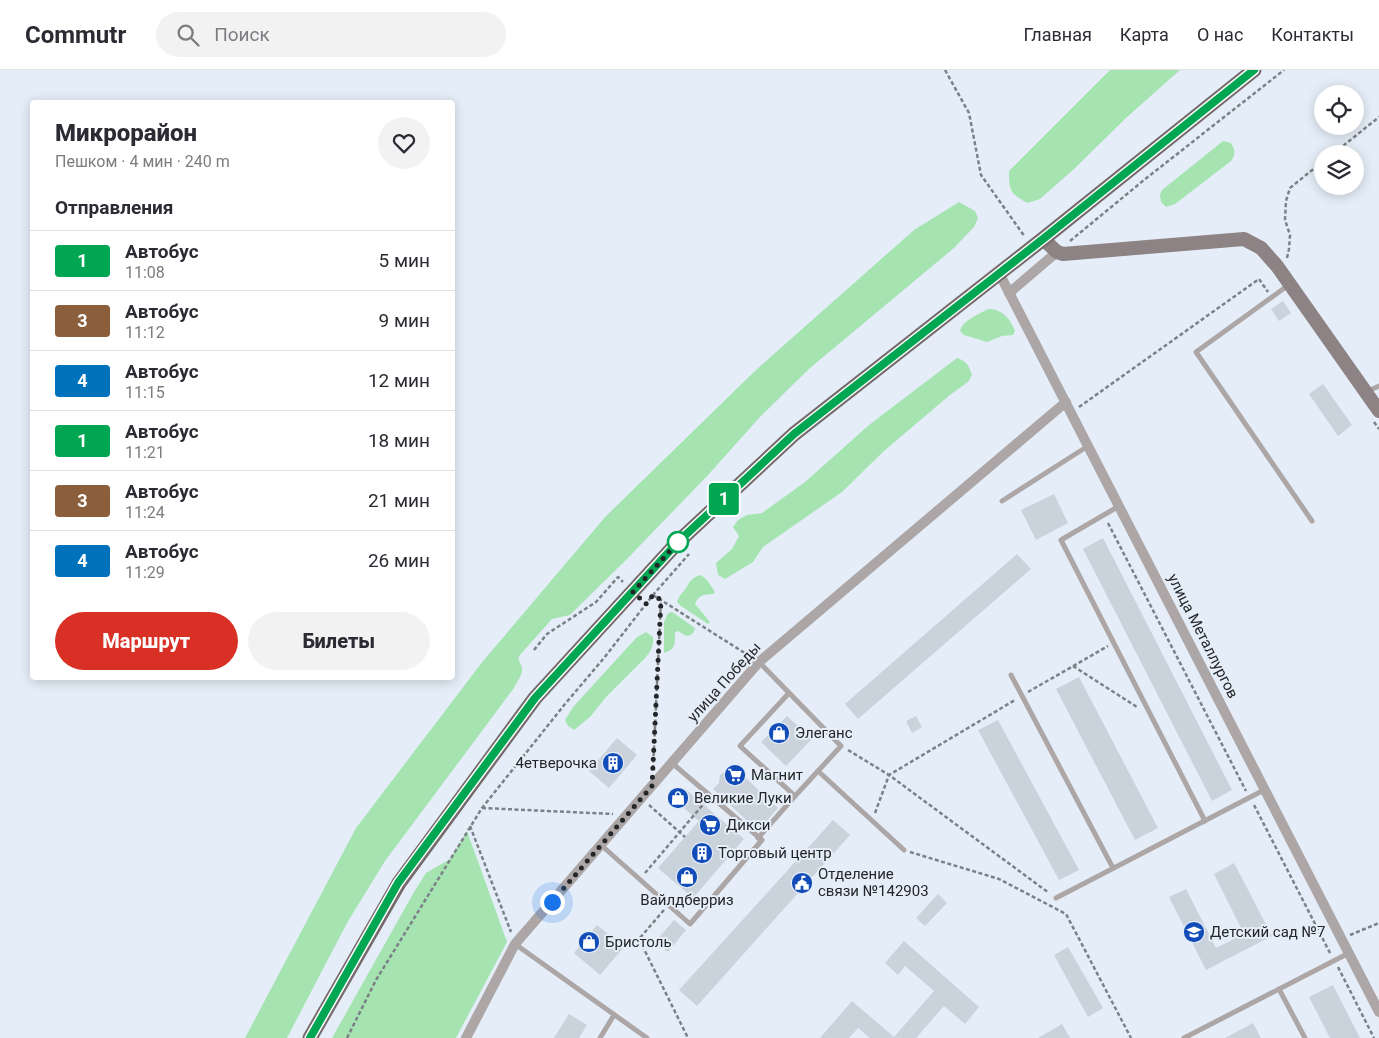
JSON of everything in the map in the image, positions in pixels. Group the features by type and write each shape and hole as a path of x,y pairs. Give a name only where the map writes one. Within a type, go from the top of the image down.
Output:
{"main road":[{"path":"310,1038 398,883 535,698 678,542 794,434 1038,243 1254,70"}],"street":[{"path":"1038,243 1063,254 1244,239 1261,248 1277,266 1379,411"},
{"path":"1009,293 1057,252"},
{"name":"улица Металлургов","path":"999,273 1379,1012"},
{"name":"улица Победы","path":"466,1038 516,944 759,662 1066,402"}],"lane":[{"path":"1290,284 1196,352 1312,521"},
{"path":"1366,392 1379,386"},
{"path":"1002,501 1088,446"},
{"path":"1119,506 1061,540 1205,821"},
{"path":"758,838 841,746 759,662"},
{"path":"1010,676 1114,868"},
{"path":"789,693 740,746 795,796"},
{"path":"601,845 690,924 762,840 672,763"},
{"path":"818,771 904,850"},
{"path":"1056,898 1265,790"},
{"path":"516,944 647,1038"},
{"path":"1184,1038 1195,1036 1279,989 1349,953"},
{"path":"1279,989 1305,1038"},
{"path":"600,1038 614,1015"}],"path":[{"path":"945,70 969,113 981,175 1038,243"},
{"path":"1057,252 1144,180 1284,70"},
{"path":"1344,145 1379,117"},
{"path":"1071,413 1287,259 1290,235 1285,220 1286,201 1290,188 1314,168"},
{"path":"1259,278 1272,297"},
{"path":"1104,515 1374,1038"},
{"path":"347,1038 376,980 482,808 653,595 690,554"},
{"path":"534,650 547,634 596,602 618,577 633,592"},
{"path":"653,595 759,662"},
{"path":"652,786 661,600"},
{"path":"872,821 889,775 1114,643"},
{"path":"1073,666 1151,716"},
{"path":"841,746 889,775 1056,898"},
{"path":"639,879 710,796"},
{"path":"641,798 686,837"},
{"path":"482,808 627,815"},
{"path":"470,826 516,944"},
{"path":"904,850 1000,879 1066,914 1131,1038"},
{"path":"668,905 639,939 688,1038"},
{"path":"1363,930 1379,923"}],"green space":[{"path":"1110,70 1180,70 1040,199 1027,203 1017,197 1010,187 1009,171"},
{"path":"1223,141 1231,143 1234,152 1233,159 1175,204 1166,207 1161,202 1160,195 1162,190"},
{"path":"959,202 975,211 978,218 974,227 954,248 810,368 760,417 708,475 627,559 570,615 552,619 519,656 522,671 514,688 385,861 347,923 287,1038 245,1038 356,828 483,661 606,516 757,369 914,230"},
{"path":"988,309 993,309 1005,315 1015,331 1013,335 1002,336 987,342 964,335 960,331 967,321"},
{"path":"957,358 965,362 970,369 972,375 968,382 884,451 842,492 763,547 753,562 725,579 718,575 716,563 732,549 739,536 733,527 738,520 747,515 762,513 805,482 869,425"},
{"path":"701,575 715,592 700,597 695,604 710,622 708,624 677,602 692,580"},
{"path":"672,612 695,628 694,632 688,636 678,631 675,632 673,648 664,653 664,622 668,613"},
{"path":"646,632 653,637 653,643 645,658 606,697 590,717 574,730 568,726 565,720 573,707 637,637"},
{"path":"467,831 507,942 456,1038 332,1038 426,873 450,859"}],"building":[{"path":"1283,301 1291,313 1279,321 1271,309"},
{"path":"1323,384 1352,425 1338,436 1309,394"},
{"path":"1054,494 1068,523 1036,540 1021,510"},
{"path":"1103,538 1232,790 1212,801 1083,549"},
{"path":"1017,554 1031,569 858,719 845,704"},
{"path":"1079,677 1158,828 1135,840 1056,689"},
{"path":"787,716 812,739 786,766 761,742"},
{"path":"916,716 922,727 912,733 906,721"},
{"path":"998,720 1079,870 1059,880 978,730"},
{"name":"4етверочка","path":"617,738 637,755 609,788 589,771"},
{"path":"734,767 778,808 758,831 713,789 719,783 720,775 729,772"},
{"name":"Торговый центр","path":"684,788 744,839 693,898 658,868 699,821 674,800"},
{"path":"833,820 850,835 697,1006 679,990"},
{"path":"1234,863 1272,936 1206,970 1169,897 1186,889 1216,948 1244,934 1214,874"},
{"path":"938,894 947,903 925,926 916,918"},
{"path":"674,920 686,930 668,952 655,942"},
{"path":"597,925 624,947 600,975 574,953"},
{"path":"904,941 979,1007 965,1024 944,1006 916,1038 870,1038 858,1028 849,1038 820,1038 852,1001 894,1037 934,991 905,966 898,975 885,963"},
{"path":"1068,947 1103,1008 1088,1017 1054,955"},
{"path":"1333,985 1360,1038 1330,1038 1309,997"},
{"path":"569,1014 587,1025 579,1038 554,1038"},
{"path":"1253,1023 1261,1038 1225,1038"},
{"path":"1062,1024 1070,1038 1038,1038"}],"bus line":[{"name":"1","path":"310,1038 398,883 535,698 678,542 794,434 1043,239 1254,70"}],"place":[{"name":"Элеганс","path":"779,733"},
{"name":"4етверочка","path":"613,763"},
{"name":"Магнит","path":"735,775"},
{"name":"Великие Луки","path":"678,798"},
{"name":"Дикси","path":"710,825"},
{"name":"Торговый центр","path":"702,853"},
{"name":"Вайлдберриз","path":"687,877"},
{"name":"Отделение связи №142903","path":"802,883"},
{"name":"Детский сад №7","path":"1194,932"},
{"name":"Бристоль","path":"589,942"}],"route":[{"path":"552,902 652,786 661,600 653,595 646,604 633,592 678,542"}]}
